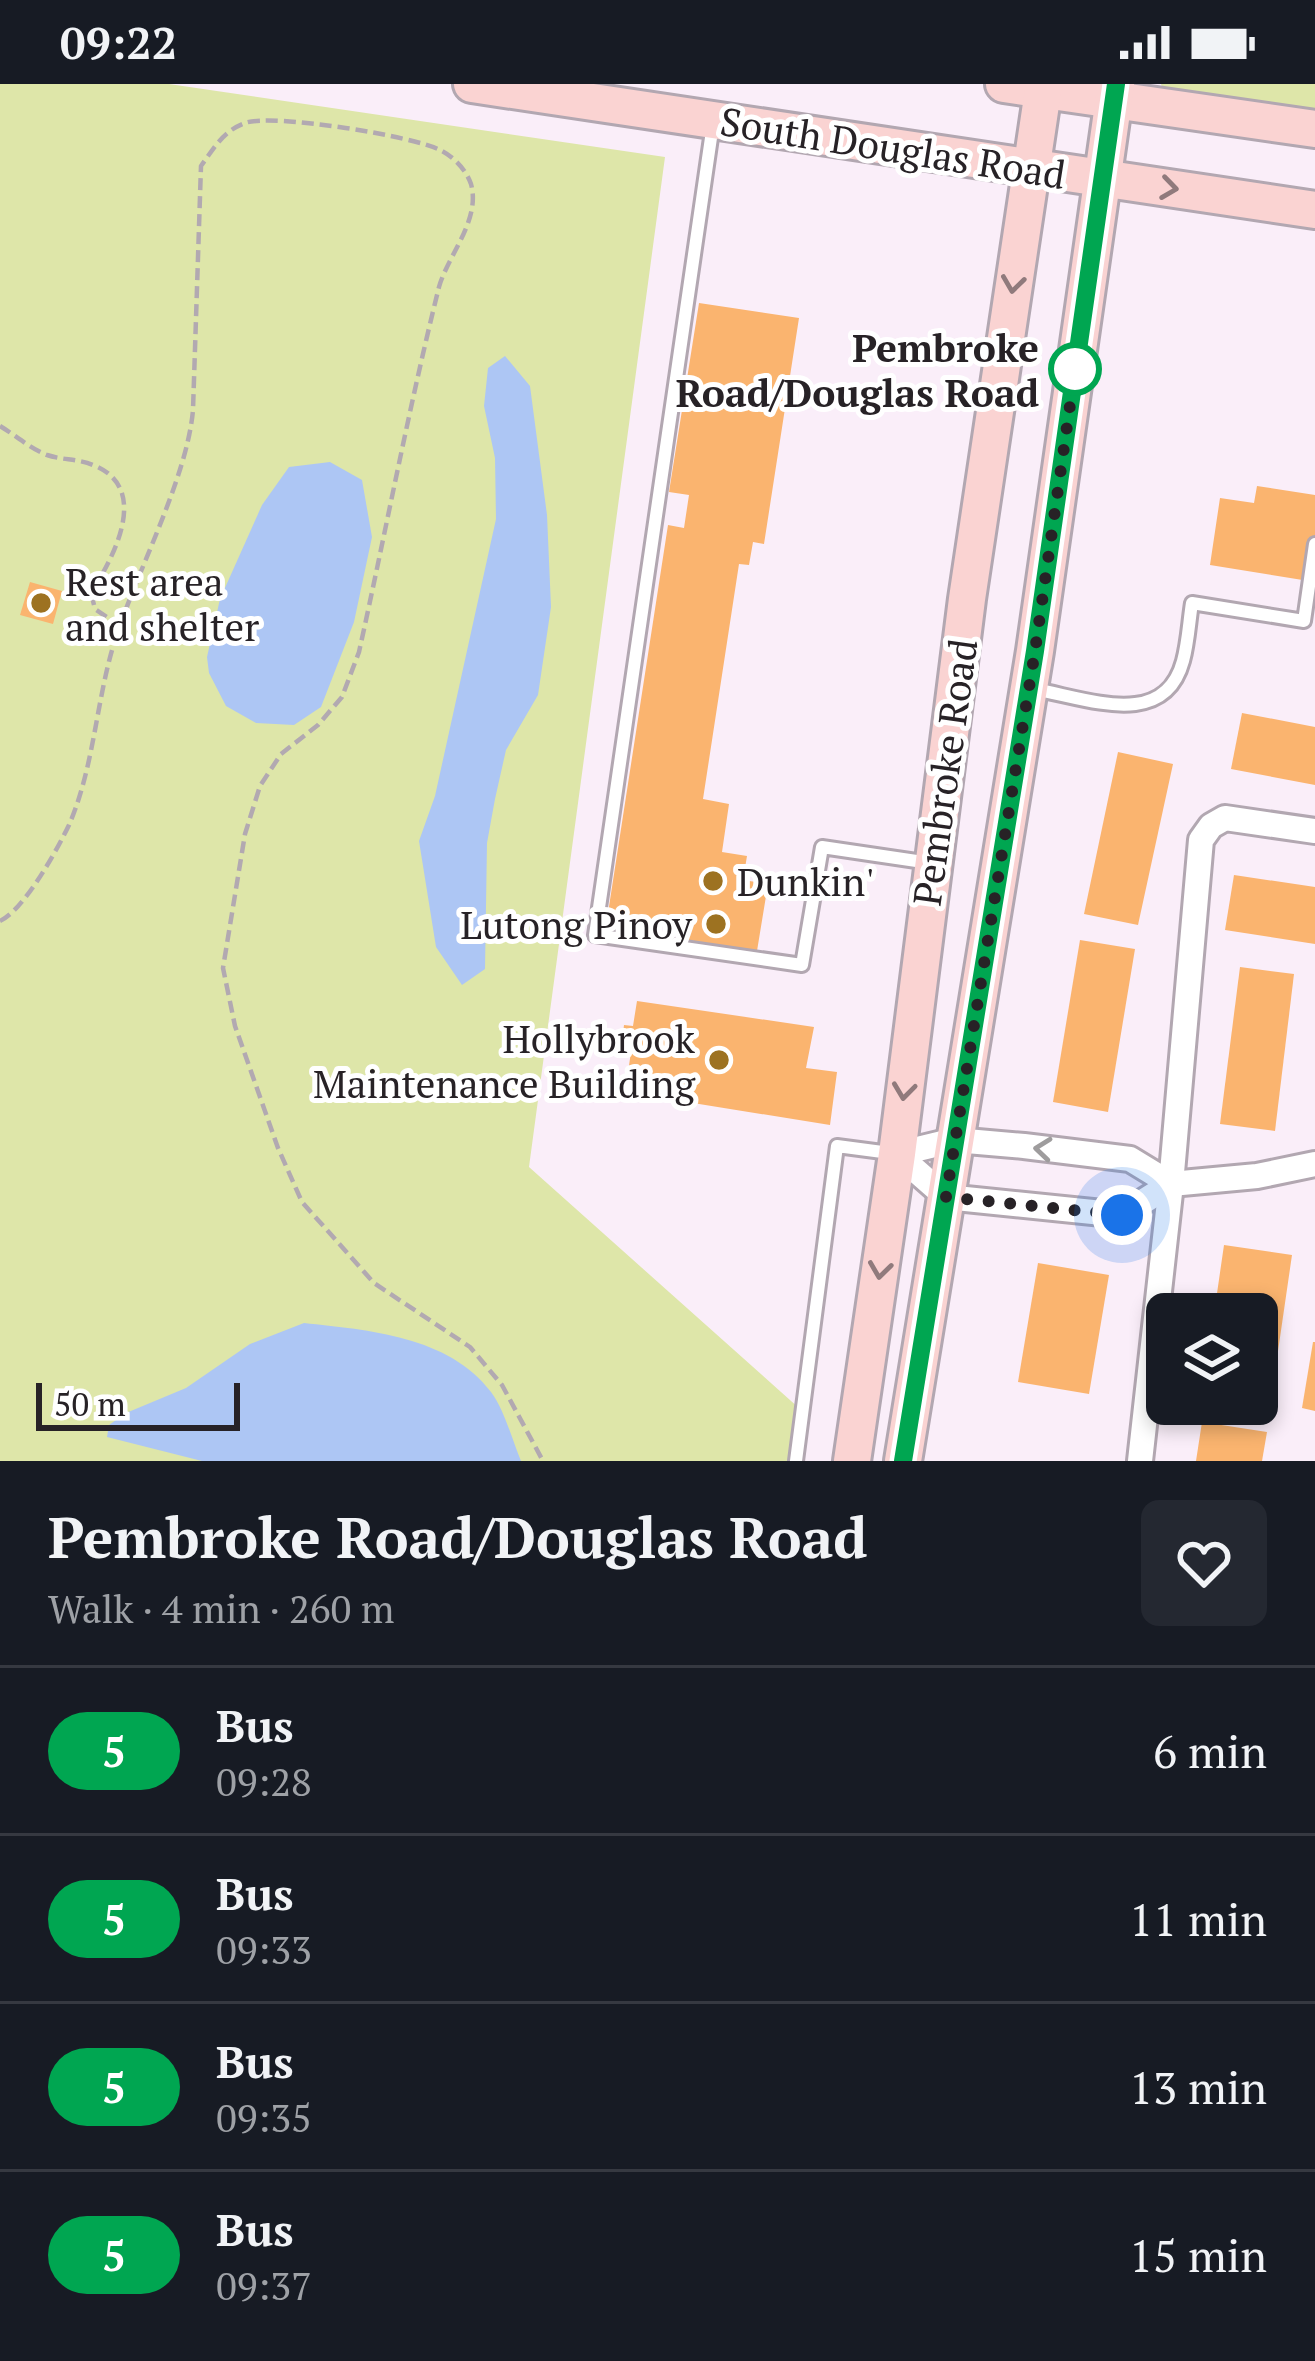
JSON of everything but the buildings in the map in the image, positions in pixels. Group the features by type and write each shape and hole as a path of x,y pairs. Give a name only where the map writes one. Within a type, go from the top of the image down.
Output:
{"main road":[{"name":"South Douglas Road","path":"472,84 1315,210"},
{"name":"South Douglas Road","path":"1004,84 1115,91 1315,129"},
{"name":"Pembroke Road","path":"852,1461 897,1154 931,863 1043,87"},
{"name":"Pembroke Road","path":"903,1461 1029,688 1115,91"}],"street":[{"path":"1140,1461 1202,840 1211,826 1225,818 1315,831"},
{"path":"897,1154 955,1140 1130,1159 1171,1184"},
{"path":"897,1154 946,1197 1122,1215 1171,1184 1257,1176 1315,1164"}],"lane":[{"path":"713,120 595,935 802,965 822,847 931,863"},
{"path":"1029,688 1120,704 1154,704 1169,692 1183,663 1192,603 1304,621 1315,544"},
{"path":"796,1461 837,1146 897,1154"}],"path":[{"path":"0,921 11,916 24,898 69,825 87,772 96,709 120,626 192,425 199,176 223,134 248,121 278,120 406,139 441,150 463,167 472,188 470,212 440,281 359,652 342,697 318,725 281,754 260,785 245,834 223,968 235,1025 302,1202 374,1283 470,1347 502,1385 543,1461"},
{"path":"0,425 44,454 95,465 112,479 125,502 123,530 91,593 95,609 120,626"}],"green space":[{"path":"0,84 169,84 665,157 529,1167 800,1409 793,1461 0,1461"},
{"path":"1161,84 1315,84 1315,113 1163,91"}],"water":[{"path":"505,356 530,386 547,515 551,607 538,695 506,750 495,799 487,843 485,969 462,985 436,947 419,841 435,796 496,519 495,458 484,406 488,368"},
{"path":"330,462 362,480 372,537 354,622 321,707 294,725 256,723 226,706 209,673 207,657 220,599 262,505 289,467"},
{"path":"304,1323 406,1339 453,1359 491,1392 521,1461 202,1461 107,1437 109,1425 126,1413 186,1388 250,1344"}],"bus line":[{"name":"5","path":"903,1461 1035,651 1116,84"}],"place":[{"name":"Pembroke Road/Douglas Road","path":"1075,369"},
{"name":"Rest area and shelter","path":"41,603"},
{"name":"Dunkin'","path":"713,881"},
{"name":"Lutong Pinoy","path":"716,924"},
{"name":"Hollybrook Maintenance Building","path":"719,1060"}],"route":[{"path":"1075,369 1077,356 1035,651 946,1197 1122,1215"}]}
